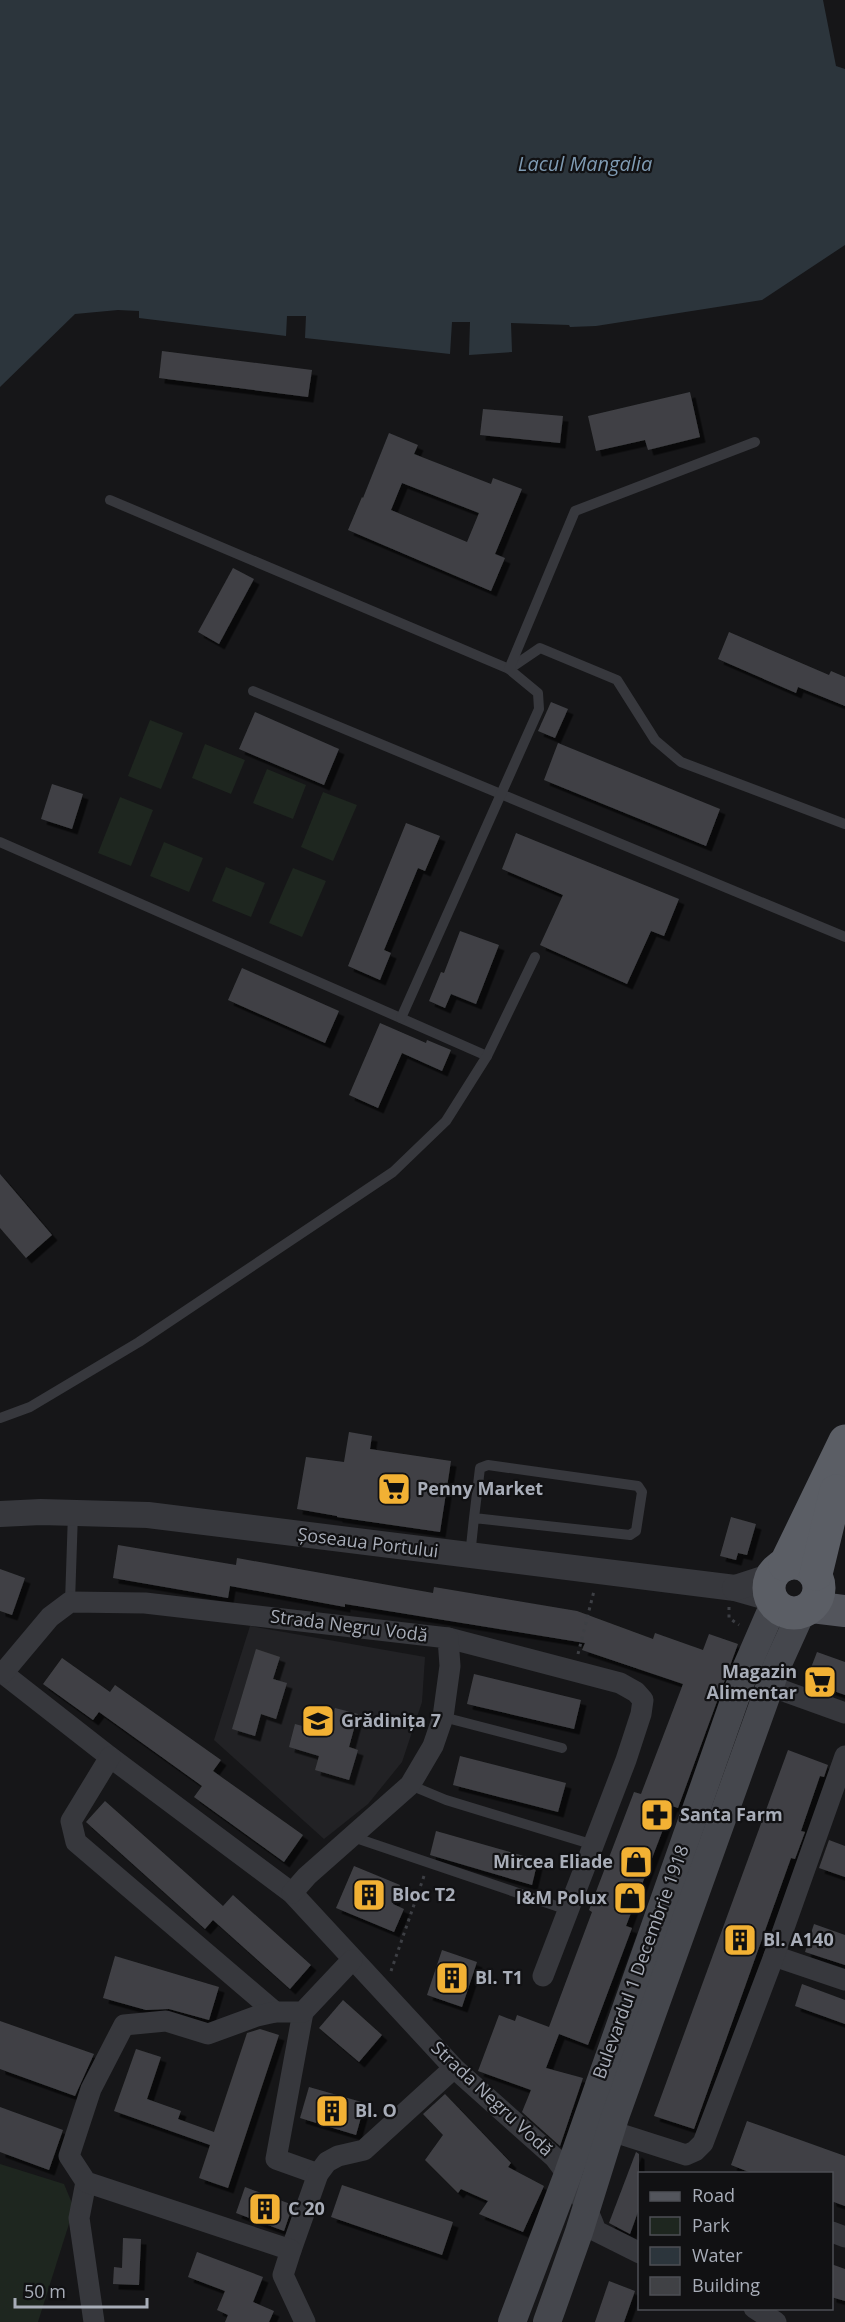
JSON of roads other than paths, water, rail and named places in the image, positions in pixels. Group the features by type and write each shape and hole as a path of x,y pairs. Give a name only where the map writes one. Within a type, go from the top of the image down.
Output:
{"highway":[{"name":"Bulevardul 1 Decembrie 1918","path":"799,1590 845,1441"},
{"name":"Bulevardul 1 Decembrie 1918","path":"799,1590 845,1453"}],"main road":[{"path":"799,1590 845,1611"},
{"name":"Bulevardul 1 Decembrie 1918","path":"547,2322 610,2131 770,1686 799,1590"},
{"name":"Bulevardul 1 Decembrie 1918","path":"512,2322 568,2174 740,1684 799,1590"}],"street":[{"name":"Șoseaua Portului","path":"0,1514 41,1512 148,1515 735,1588 799,1590"},
{"name":"Strada Negru Vodă","path":"292,1893 350,1836 410,1785 434,1746 443,1717 450,1666 448,1638 145,1603 70,1602 50,1617 1,1672 292,1893 454,2068 555,2158 568,2174 596,2230 638,2252"},
{"path":"448,1638 620,1683 636,1692 643,1700 641,1714 626,1760 543,1976"},
{"path":"770,1686 845,1713"},
{"path":"610,2131 686,2155 695,2151 703,2143 774,1956 845,1756"},
{"path":"110,1757 71,1821 76,1842 275,2012"},
{"path":"774,1956 845,1980"},
{"path":"318,2174 276,2159 303,2012 352,1960"},
{"path":"291,2250 86,2182 69,2156 91,2089 124,2025 166,2021 208,2034 257,2016 275,2012 303,2012"},
{"path":"306,2322 283,2275 318,2174 327,2162 338,2156 364,2150 454,2068"},
{"path":"86,2182 79,2218 94,2322"},
{"path":"757,2310 776,2322"}],"lane":[{"path":"509,669 575,511 755,442"},
{"path":"110,500 509,669 538,693 539,709 401,1018"},
{"path":"509,669 540,648 617,680 655,740 681,762 845,824"},
{"path":"253,691 845,937"},
{"path":"0,842 487,1056"},
{"path":"0,1418 30,1407 139,1342 393,1172 446,1121 487,1056 535,957"},
{"path":"470,1556 474,1518 480,1468 488,1466 638,1486 642,1492 636,1531 630,1535 474,1518"},
{"path":"70,1602 74,1513"},
{"path":"443,1717 562,1748"},
{"path":"410,1785 446,1800 594,1845"},
{"path":"350,1836 568,1910"}],"water":[{"name":"Lacul Mangalia","path":"0,0 823,0 836,66 845,69 845,245 762,300 596,326 570,327 569,325 511,323 512,352 469,355 470,322 452,322 450,354 305,338 306,316 287,316 286,336 139,318 139,311 118,310 75,314 0,387"}],"place":[{"name":"Penny Market","path":"394,1489"},
{"name":"Magazin Alimentar","path":"820,1682"},
{"name":"Grădinița 7","path":"318,1721"},
{"name":"Santa Farm","path":"657,1815"},
{"name":"Mircea Eliade","path":"636,1862"},
{"name":"Bloc T2","path":"369,1895"},
{"name":"I&M Polux","path":"630,1898"},
{"name":"Bl. A140","path":"740,1940"},
{"name":"Bl. T1","path":"452,1978"},
{"name":"Bl. O","path":"332,2111"},
{"name":"C 20","path":"265,2209"}]}
